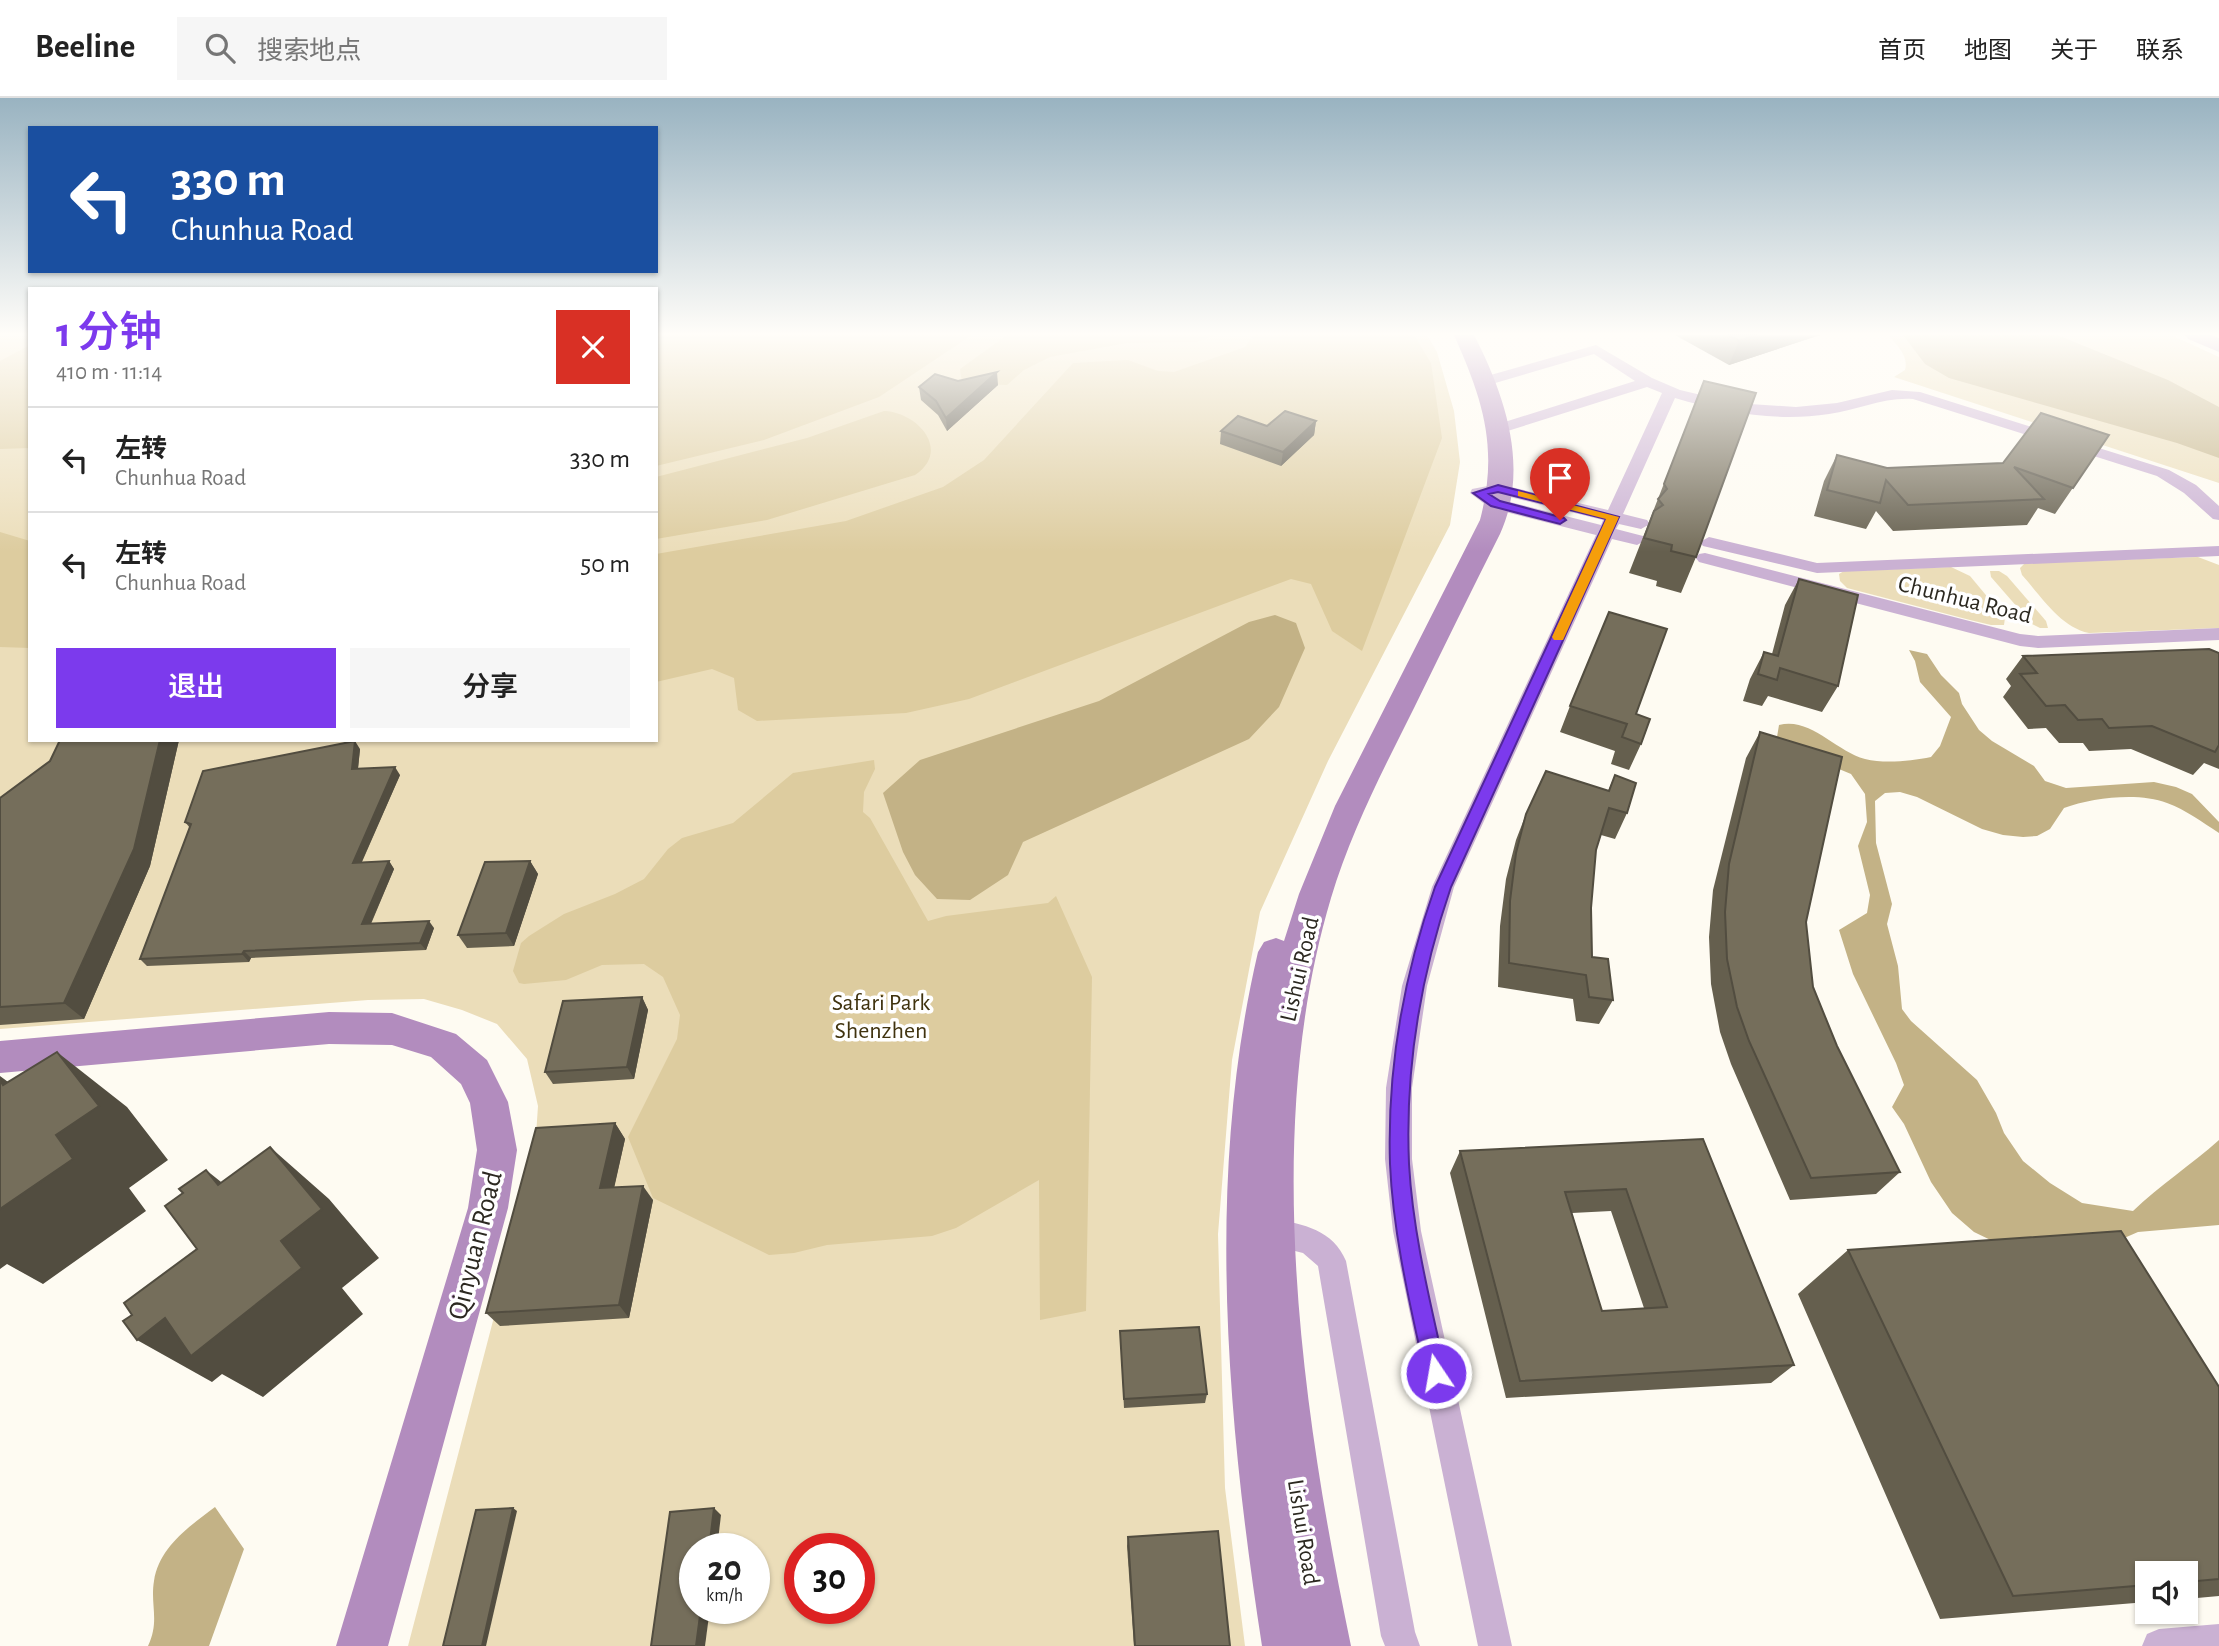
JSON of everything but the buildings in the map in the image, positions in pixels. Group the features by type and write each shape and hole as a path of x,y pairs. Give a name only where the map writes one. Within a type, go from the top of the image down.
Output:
{"main road":[{"name":"Lishui Road","path":"1325,1646 1295,1481 1277,1308 1273,1161 1279,1074 1293,979 1308,921 1344,821 1492,522 1491,495 1483,465 1476,407"},
{"name":"Lishui Road","path":"1287,1646 1257,1442 1249,1329 1251,1112 1260,1034 1282,932 1318,829 1474,517 1491,495 1501,469 1498,429 1492,407"},
{"name":"Qinyuan Road","path":"0,1057 329,1028 392,1029 443,1045 474,1072 489,1102 497,1150 488,1208 362,1646"}],"street":[{"path":"1498,429 1567,407"},
{"path":"1495,1646 1412,1264 1400,1166 1399,1090 1409,1007 1424,939 1443,887 1664,407"},
{"path":"1742,407 1790,412 1843,407"},
{"path":"1958,407 2163,473 2190,489 2219,515"},
{"path":"1491,495 1639,532"},
{"name":"Chunhua Road","path":"1707,550 1817,568 2219,551"},
{"name":"Chunhua Road","path":"1707,550 2020,640 2038,642 2219,634"},
{"path":"1273,1233 1317,1242 1332,1261 1398,1636 1403,1646"},
{"path":"2159,1646 2219,1641"}],"green space":[{"name":"Safari Park Shenzhen","path":"0,407 28,407 28,742 658,742 658,407 1453,407 1460,462 1450,525 1328,761 1260,912 1232,1060 1218,1234 1225,1488 1245,1646 408,1646 534,1164 538,1106 527,1059 497,1024 424,999 368,1000 0,1029"},
{"path":"0,407 28,407 28,448 0,449"},
{"path":"658,407 852,407 764,440 658,466"},
{"path":"1032,407 1437,407 1442,438 1362,651 1332,631 1311,584 1291,579 969,699 906,713 757,721 738,710 734,678 712,669 658,682 658,554 846,521 943,487 984,460"},
{"path":"1987,407 2219,407 2219,483"},
{"path":"884,411 896,413 918,425 930,444 930,455 926,465 915,475 767,520 658,539 658,476 807,438"},
{"path":"0,532 28,540 28,648 0,647"},
{"path":"2198,557 2219,565 2219,628 2089,633 2079,630 2060,618 2022,575 2020,568 2025,563"},
{"path":"1951,567 1970,576 2005,618 2004,625 1991,625 1847,588 1840,581 1839,574 1844,571"},
{"path":"1990,571 1999,571 2007,576 2046,621 2048,628 2032,624 1991,577"},
{"path":"874,760 875,769 864,792 863,812 870,818 928,921 946,916 1048,903 1056,896 1092,977 1086,1311 1040,1320 1039,1180 956,1228 932,1236 827,1245 794,1253 769,1255 653,1198 628,1137 677,1039 680,1015 663,977 644,964 602,965 566,980 524,984 519,983 513,971 521,943 529,936 564,914 615,894 644,879 668,849 682,838 733,823 793,773"}],"shaded area":[{"path":"2052,407 2219,407 2219,458 2177,443"},
{"path":"1275,615 1296,623 1305,648 1279,707 1249,739 1023,842 1008,875 970,900 937,899 915,875 903,852 883,793 920,760 1099,701 1249,622"},
{"path":"1909,650 1927,654 1941,675 1959,693 1962,704 1979,730 2034,766 2045,781 2066,788 2154,782 2176,787 2192,794 2219,822 2219,833 2167,803 2143,798 2115,798 2088,801 2064,808 2050,829 2037,836 2023,837 1982,829 1917,797 1900,792 1885,793 1875,801 1876,843 1892,904 1887,924 1898,966 1902,1009 1911,1021 1977,1080 2004,1133 2023,1161 2050,1183 2082,1203 2133,1211 2219,1140 2219,1225 2138,1232 2092,1252 2003,1246 1974,1232 1952,1213 1931,1182 1904,1124 1892,1107 1904,1085 1853,974 1839,930 1867,913 1870,895 1858,846 1867,822 1865,794 1851,774 1786,747 1777,737 1779,725 1791,724 1812,730 1865,759 1898,761 1931,757 1940,746 1951,717 1920,682"},
{"path":"215,1507 244,1549 209,1646 148,1646 154,1621 154,1581 162,1558 177,1538"}],"slow traffic":[{"path":"1522,494 1613,517 1558,637"}],"route":[{"path":"1436,1373 1412,1264 1400,1166 1399,1090 1409,1007 1424,939 1443,887 1613,517 1516,492 1498,489 1478,493 1496,503 1560,520"}]}
